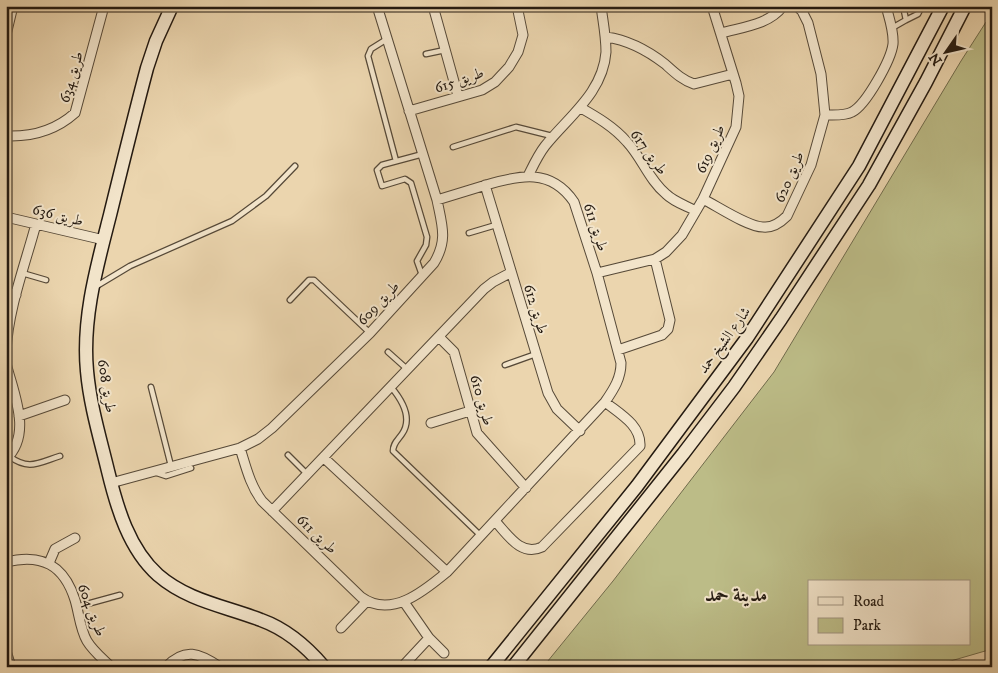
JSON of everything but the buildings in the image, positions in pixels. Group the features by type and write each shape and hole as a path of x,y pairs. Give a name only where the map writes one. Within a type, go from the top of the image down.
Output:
{"main road":[{"name":"طريق 608","path":"172,6 156,41 147,68 92,289 86,342 91,401 120,514 137,552 146,564 175,588 192,597 262,620 276,627 296,640 324,667"},
{"name":"شارع الشيخ حمد","path":"491,667 637,486 748,338 859,166 943,6"},
{"path":"513,667 683,454 734,387 781,319 869,185 926,82 965,6"}],"street":[{"path":"6,35 13,6"},
{"name":"طريق 634","path":"6,136 36,133 56,126 75,114 104,6"},
{"name":"طريق 609","path":"111,482 240,448 258,439 272,428 370,333 441,253 444,240 437,200 377,6"},
{"path":"434,6 458,96"},
{"name":"طريق 615","path":"409,111 482,90 495,82 509,67 518,52 523,35 517,6"},
{"path":"528,176 543,148 580,108 592,92 601,74 606,54 606,37 601,6"},
{"name":"طريق 619","path":"596,274 655,259 666,252 682,235 703,199 736,127 739,96 712,6"},
{"path":"721,33 769,19 778,13 783,6"},
{"name":"طريق 620","path":"703,199 750,224 763,227 781,222 787,216 810,165 825,116 821,74 810,31 802,11 797,6"},
{"path":"825,116 849,113 857,109 887,63 893,44 892,28 886,6"},
{"path":"606,37 632,43 663,63 676,74 694,84 733,74"},
{"name":"طريق 617","path":"580,108 612,127 626,141 639,156 656,185 667,196 696,211"},
{"name":"طريق 611","path":"240,448 255,492 272,511 367,601 378,604 392,604 404,602 421,593 447,572 605,402 619,380 621,372 618,350 574,202 567,192 558,184 543,178 528,176 514,177 437,200"},
{"name":"طريق 612","path":"485,185 510,273 551,401 580,431"},
{"name":"طريق 636","path":"6,216 104,240"},
{"path":"6,352 16,295 36,224"},
{"path":"618,350 662,336 668,329 670,320 655,259"},
{"path":"272,511 484,290 493,282 510,273"},
{"path":"6,293 16,295"},
{"name":"طريق 610","path":"439,337 454,352 470,412 481,440 526,488"},
{"path":"6,363 19,416 20,430 19,439 8,458"},
{"path":"19,416 65,400"},
{"path":"495,521 521,548 529,550 542,547 640,446 639,436 634,426 605,402"},
{"path":"431,423 470,412"},
{"path":"324,458 447,572"},
{"path":"6,562 29,559 49,563 55,549 75,538"},
{"name":"طريق 604","path":"49,563 65,576 87,641 111,667"},
{"path":"341,628 367,601"},
{"path":"404,602 429,638 444,653"},
{"path":"402,667 429,638"},
{"path":"6,652 11,667"},
{"path":"166,667 183,654 192,654 202,656 220,667"}],"lane":[{"path":"902,6 906,20"},
{"path":"892,28 918,14 922,6"},
{"path":"387,40 371,49 368,56 396,162"},
{"path":"426,54 445,50"},
{"path":"453,147 516,127 554,136"},
{"path":"422,276 417,262 426,245 427,237 411,183 405,179 382,186 378,172 379,166 423,154"},
{"path":"92,289 130,266 232,221 266,196 295,166"},
{"path":"469,233 496,225"},
{"path":"22,273 46,280"},
{"path":"290,300 309,280 314,280 370,333"},
{"path":"388,352 408,370"},
{"path":"506,365 536,354"},
{"path":"151,387 171,466"},
{"path":"391,387 402,401 407,418 406,427 394,445 394,451 481,536"},
{"path":"288,455 308,475"},
{"path":"8,458 24,465 60,456"},
{"path":"153,471 166,476 191,468"},
{"path":"76,607 120,595"}],"green space":[{"path":"992,17 992,649 930,667 543,667 613,581 774,372 986,22"}],"district":[{"name":"مدينة حمد","path":"736,594"}]}
